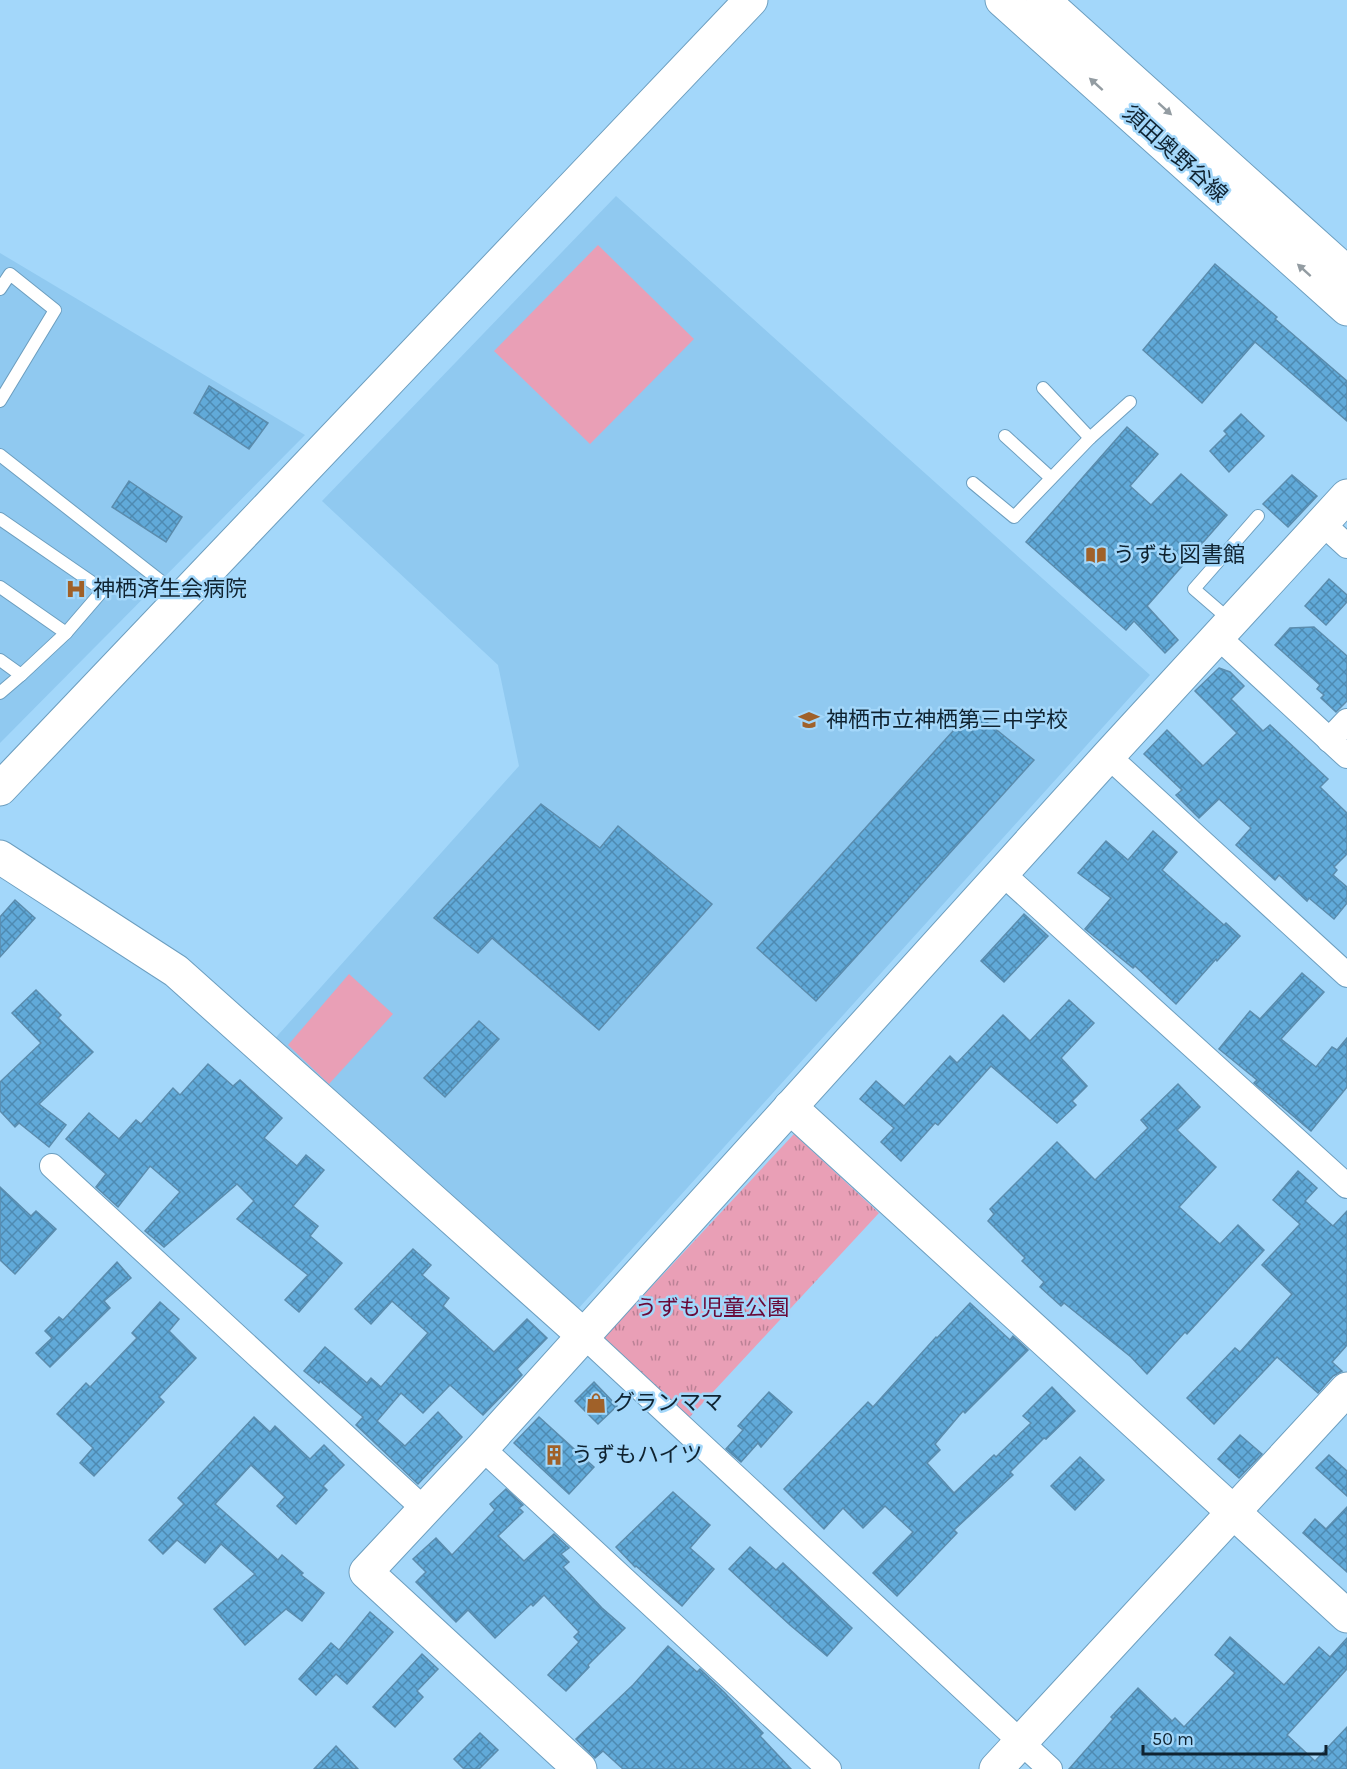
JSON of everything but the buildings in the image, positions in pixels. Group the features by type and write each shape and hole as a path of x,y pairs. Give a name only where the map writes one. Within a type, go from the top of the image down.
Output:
{"street":[{"path":"0,789 751,0"},
{"name":"須田奥野谷線","path":"1002,0 1347,309"},
{"name":"須田奥野谷線","path":"1043,0 1347,273"},
{"path":"580,1769 366,1572 482,1448 1108,756 1347,496"},
{"path":"1322,523 1347,546"},
{"path":"1224,629 1347,756"},
{"path":"1329,740 1347,721"},
{"path":"1108,756 1347,975"},
{"path":"0,857 176,971 583,1335 1019,1743 1050,1769"},
{"path":"1002,874 1347,1186"},
{"path":"790,1107 1347,1616"},
{"path":"52,1166 424,1509"},
{"path":"996,1769 1347,1389"},
{"path":"482,1448 829,1769"}],"lane":[{"path":"0,289 5,271 55,310 0,400"},
{"path":"1042,388 1090,438"},
{"path":"973,483 1014,517 1090,438 1130,402"},
{"path":"1005,436 1051,478"},
{"path":"0,455 182,598"},
{"path":"1224,629 1194,590 1258,516"},
{"path":"0,519 103,590 66,633 0,693"},
{"path":"0,587 66,633"},
{"path":"0,660 21,675"}],"shaded area":[{"name":"神栖市立神栖第三中学校","path":"616,196 1150,675 578,1309 270,1044 519,766 498,665 322,501"},
{"name":"神栖済生会病院","path":"0,253 305,435 0,743"}],"green space":[{"path":"598,245 694,339 590,444 494,351"},
{"path":"349,974 393,1014 329,1084 288,1045"},
{"name":"うずも児童公園","path":"794,1134 879,1213 687,1420 601,1341"}],"place":[{"name":"うずも図書館","path":"1096,555"},
{"name":"神栖済生会病院","path":"76,589"},
{"name":"神栖市立神栖第三中学校","path":"809,720"},
{"name":"グランママ","path":"596,1403"},
{"name":"うずもハイツ","path":"554,1455"}]}
